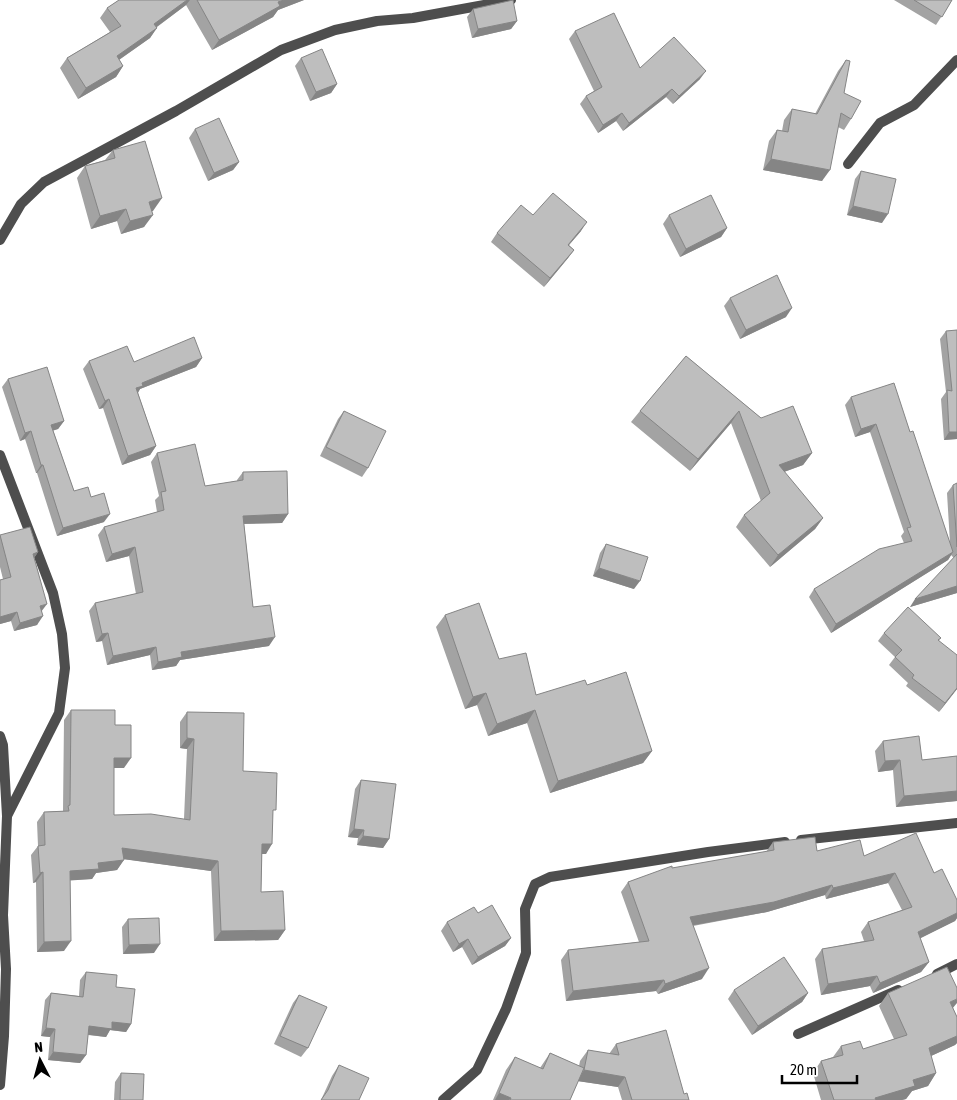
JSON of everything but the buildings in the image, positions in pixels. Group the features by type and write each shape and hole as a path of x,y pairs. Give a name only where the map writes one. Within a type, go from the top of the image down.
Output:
{"street":[{"path":"0,240 21,204 44,182 176,111 281,50 335,30 377,21 414,18 511,0"},
{"path":"848,164 880,124 914,105 957,60"},
{"path":"0,455 53,593 62,634 65,668 59,713 7,816"},
{"path":"0,736 3,744 7,816 3,915 6,969 0,1085"},
{"path":"443,1100 477,1070 506,1009 526,953 525,910 535,884 550,877 708,852 957,823"},
{"path":"923,979 957,964"},
{"path":"798,1034 906,986"}]}
